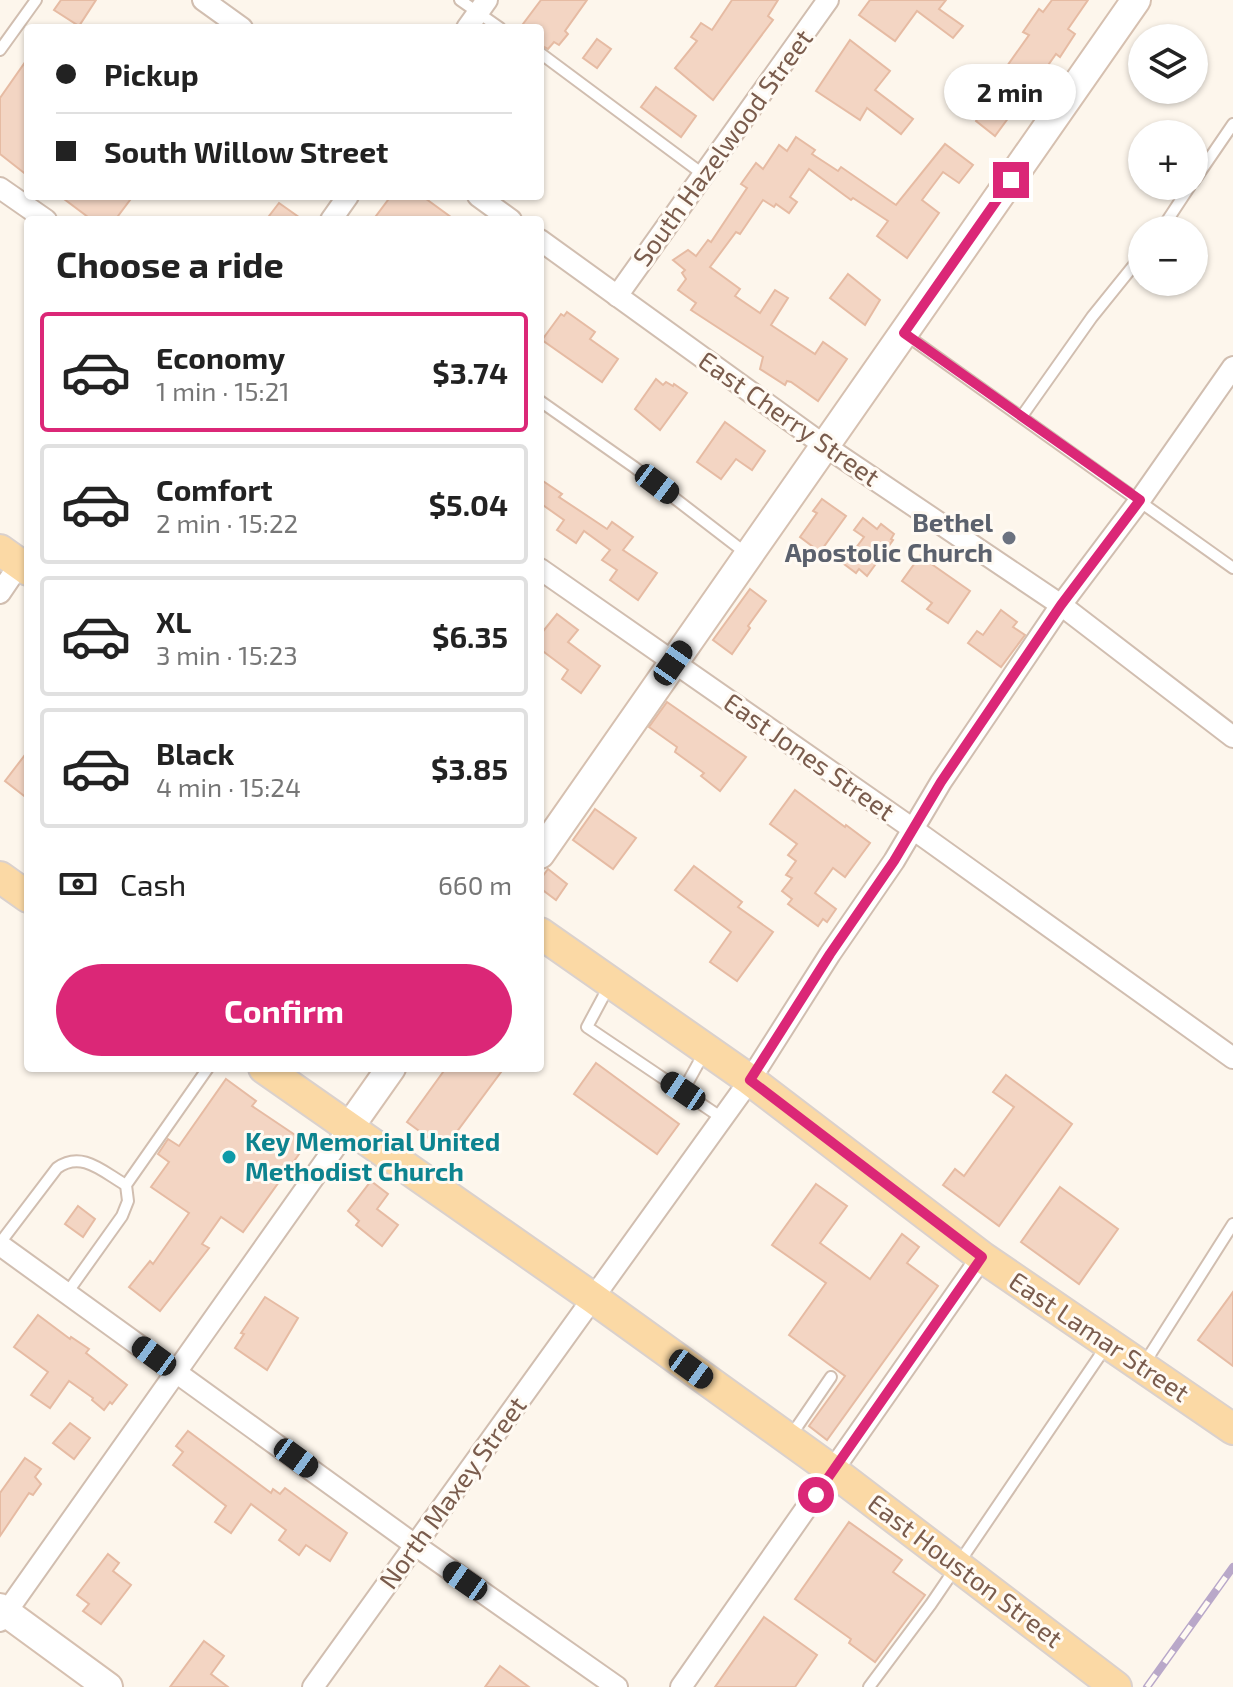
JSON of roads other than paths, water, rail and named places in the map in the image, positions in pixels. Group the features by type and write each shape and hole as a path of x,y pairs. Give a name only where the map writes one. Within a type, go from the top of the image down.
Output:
{"main road":[{"path":"0,877 24,894"},
{"name":"East Lamar Street","path":"544,936 750,1080 982,1257 1233,1429"},
{"name":"East Houston Street","path":"270,1072 789,1439 1116,1687"}],"street":[{"path":"203,0 236,24"},
{"name":"South Hazelwood Street","path":"617,296 828,0"},
{"path":"544,848 1136,0"},
{"path":"0,188 40,216"},
{"path":"484,200 506,216"},
{"name":"East Cherry Street","path":"544,243 825,446 1061,605 1233,737"},
{"name":"North Maxey Street","path":"313,1687 750,1080 941,782 1061,605 1140,500 1233,367"},
{"path":"0,593 16,562"},
{"name":"East Jones Street","path":"544,572 913,829 1233,1058"},
{"path":"96,1682 2,1614 388,1072"},
{"path":"0,1244 415,1545 617,1687"},
{"path":"681,1687 982,1257"}],"lane":[{"path":"0,50 36,0"},
{"path":"460,0 477,14"},
{"path":"544,56 704,175"},
{"path":"1208,161 1233,124"},
{"path":"1022,416 1092,317 1128,272"},
{"path":"904,333 1233,568"},
{"path":"544,404 634,467 749,555"},
{"path":"611,982 587,1027 722,1118"},
{"path":"683,1091 706,1049"},
{"path":"67,1293 122,1216 128,1201 126,1185 205,1072"},
{"path":"0,1244 57,1168 67,1161 79,1159 126,1185"},
{"path":"1142,1367 1233,1224"},
{"path":"869,1687 958,1566 1108,1344"},
{"path":"789,1439 831,1377"}],"railway":[{"path":"1147,1687 1233,1567"}],"place":[{"name":"Bethel Apostolic Church","path":"1009,538"},
{"name":"Key Memorial United Methodist Church","path":"229,1157"}]}
